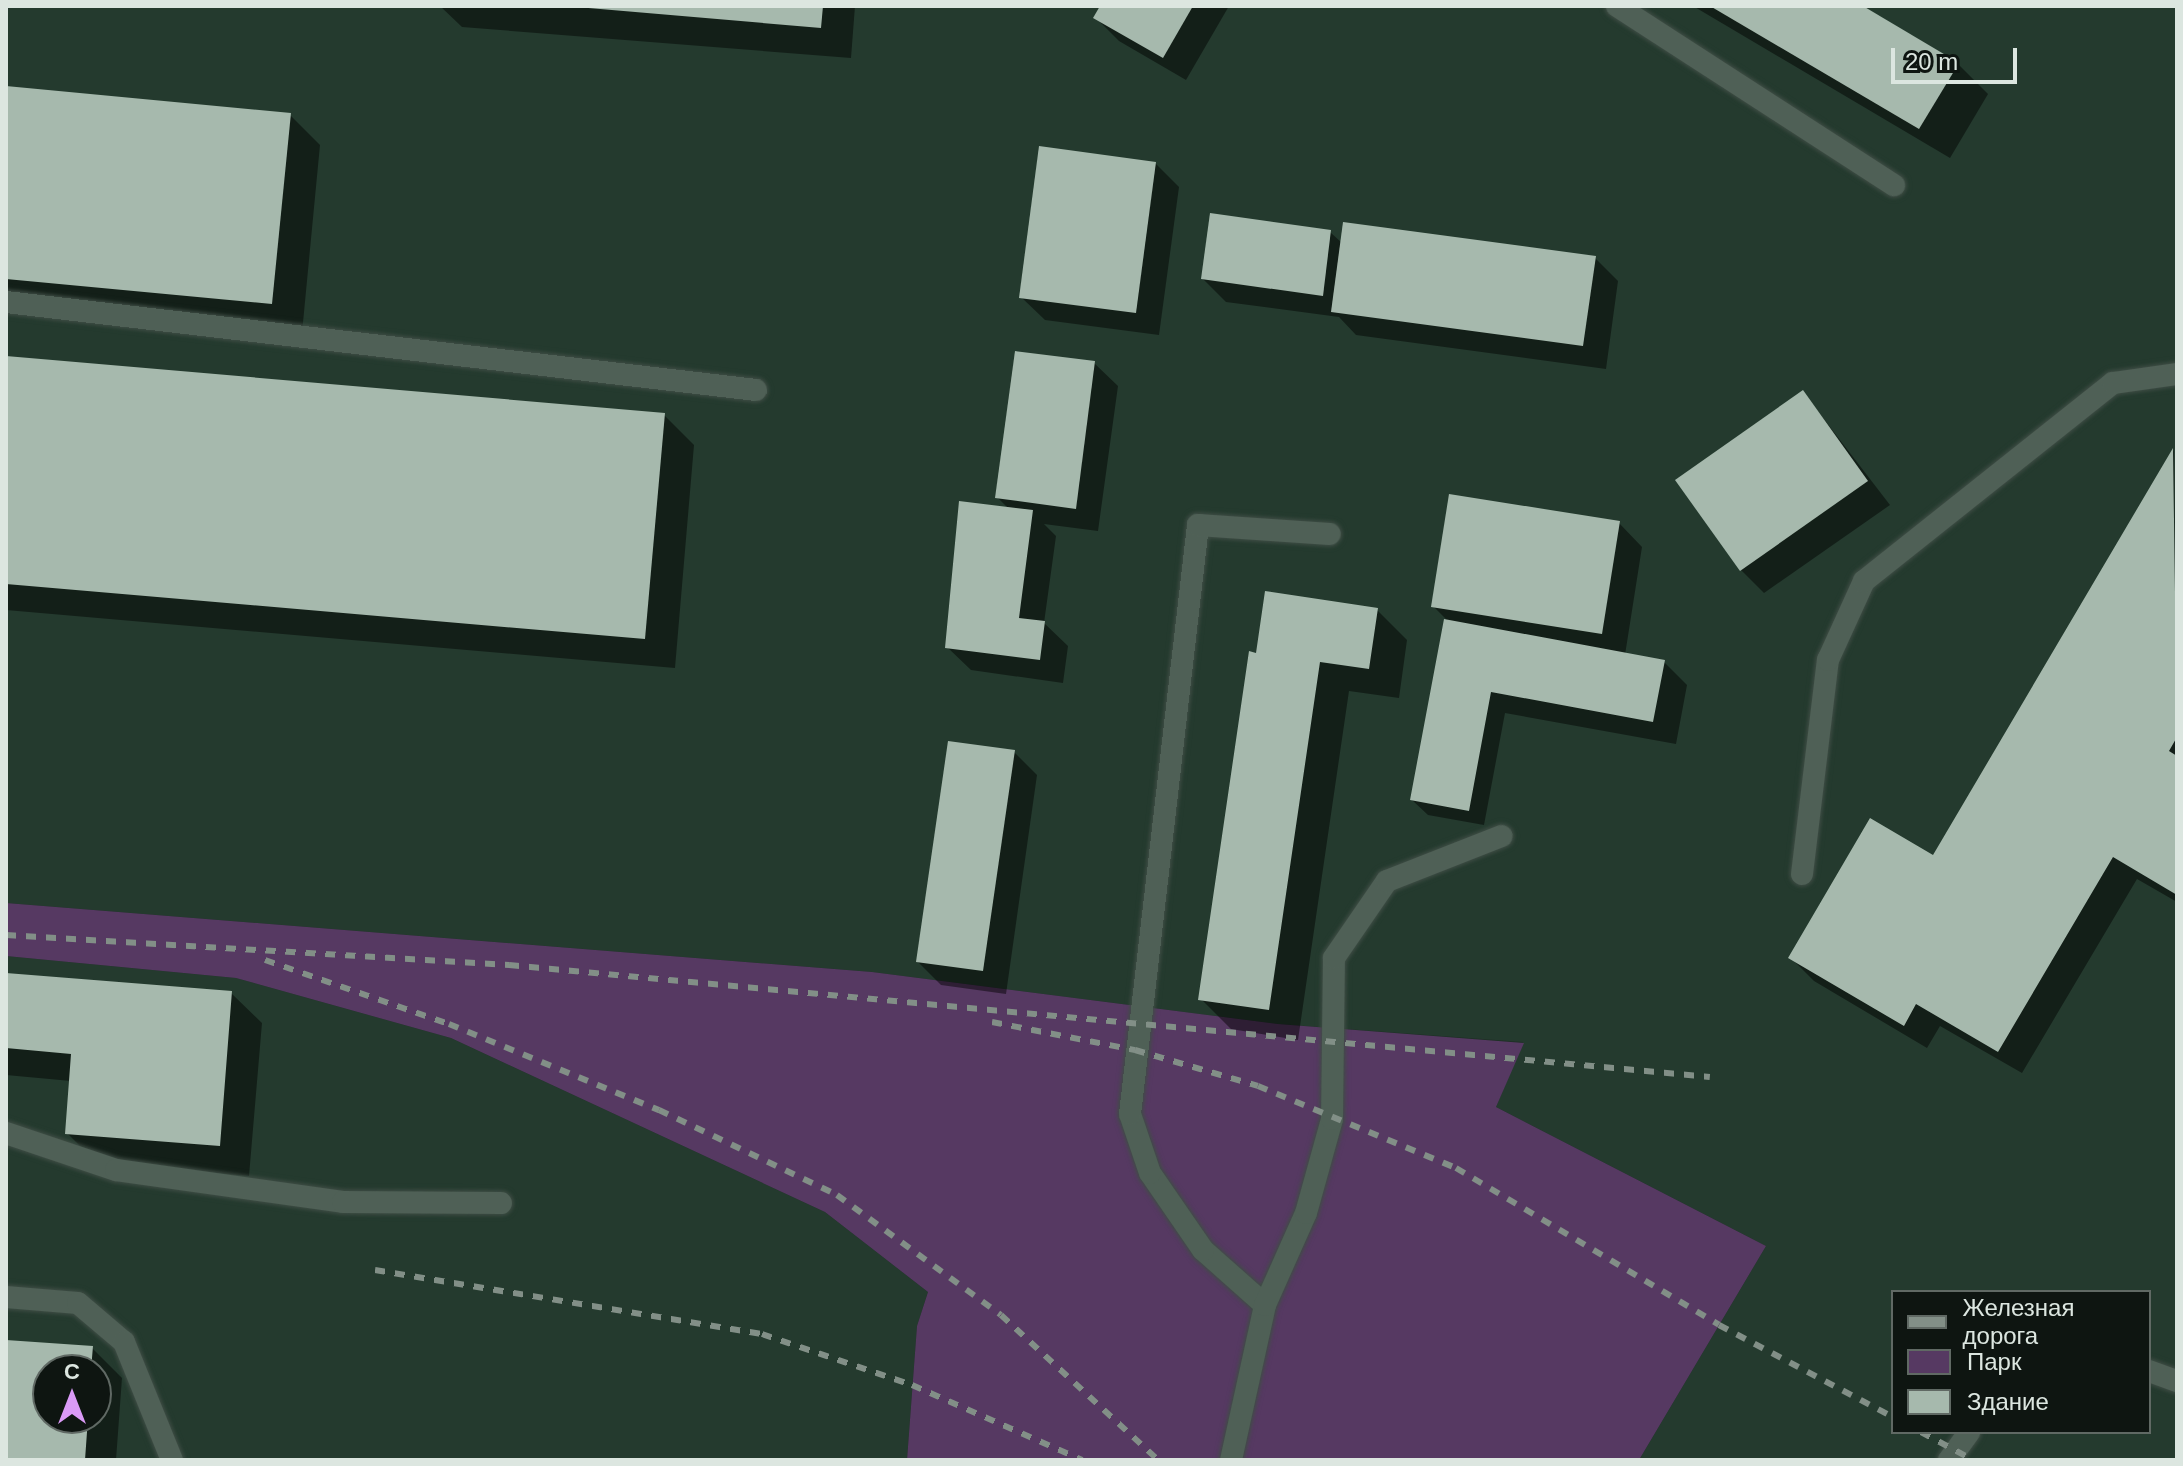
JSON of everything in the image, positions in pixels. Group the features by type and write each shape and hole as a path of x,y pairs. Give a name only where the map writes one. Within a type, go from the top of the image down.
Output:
{"lane":[{"path":"1617,6 1894,185"},
{"path":"6,302 756,390"},
{"path":"1802,874 1828,660 1864,581 2113,383 2177,374"},
{"path":"1265,1305 1203,1250 1150,1173 1130,1114 1198,525 1330,534"},
{"path":"1231,1460 1265,1305 1306,1213 1332,1119 1334,958 1387,881 1502,836"},
{"path":"6,1133 131,1172 343,1202 501,1203"},
{"path":"6,1297 78,1303 124,1342 172,1460"},
{"path":"2151,1372 2177,1381"},
{"path":"1949,1460 1968,1434"}],"shaded area":[{"path":"6,6 2177,6 2177,1460 1639,1460 1766,1246 1496,1107 1523,1042 1278,1024 872,972 6,903"},
{"path":"6,956 236,978 451,1038 825,1212 928,1292 917,1326 907,1460 6,1460"}],"green space":[{"path":"6,903 872,972 1278,1024 1524,1043 1496,1107 1766,1246 1639,1460 907,1460 917,1326 928,1292 825,1212 451,1038 236,978 6,956"}],"building":[{"path":"565,6 823,6 821,28"},
{"path":"1100,6 1193,6 1163,58 1093,18"},
{"path":"1710,6 1863,6 1959,63 1919,129"},
{"path":"6,86 291,113 272,304 6,279"},
{"path":"1039,146 1156,162 1136,313 1019,298"},
{"path":"1210,213 1331,230 1323,296 1201,279"},
{"path":"1343,222 1596,256 1583,346 1331,312"},
{"path":"1015,351 1095,361 1076,509 995,498"},
{"path":"6,356 665,413 645,639 6,584"},
{"path":"1803,390 1868,481 1740,571 1675,480"},
{"path":"2173,448 2177,737 2169,751 2177,756 2177,895 2113,857 1998,1052 1916,1004 1904,1026 1788,958 1870,818 1933,855"},
{"path":"1449,494 1620,521 1602,634 1431,607"},
{"path":"959,501 1033,510 1019,618 1045,621 1040,660 945,648"},
{"path":"1265,591 1378,608 1369,669 1320,662 1269,1010 1198,1000 1249,651 1256,653"},
{"path":"1444,619 1665,660 1653,722 1491,692 1469,811 1410,800"},
{"path":"948,741 1015,750 983,971 916,962"},
{"path":"6,973 232,991 220,1146 65,1134 71,1054 6,1048"},
{"path":"6,1340 93,1346 92,1354 32,1354 32,1434 87,1434 85,1460 6,1460"}],"railway":[{"path":"6,935 509,965 1710,1077"},
{"path":"265,960 449,1024 659,1110 837,1195 1001,1315 1158,1460"},
{"path":"992,1022 1135,1050 1258,1086 1456,1168 1719,1325 1891,1416"},
{"path":"375,1270 762,1334 912,1385 1082,1460"},
{"path":"1925,1434 1973,1460"}]}
